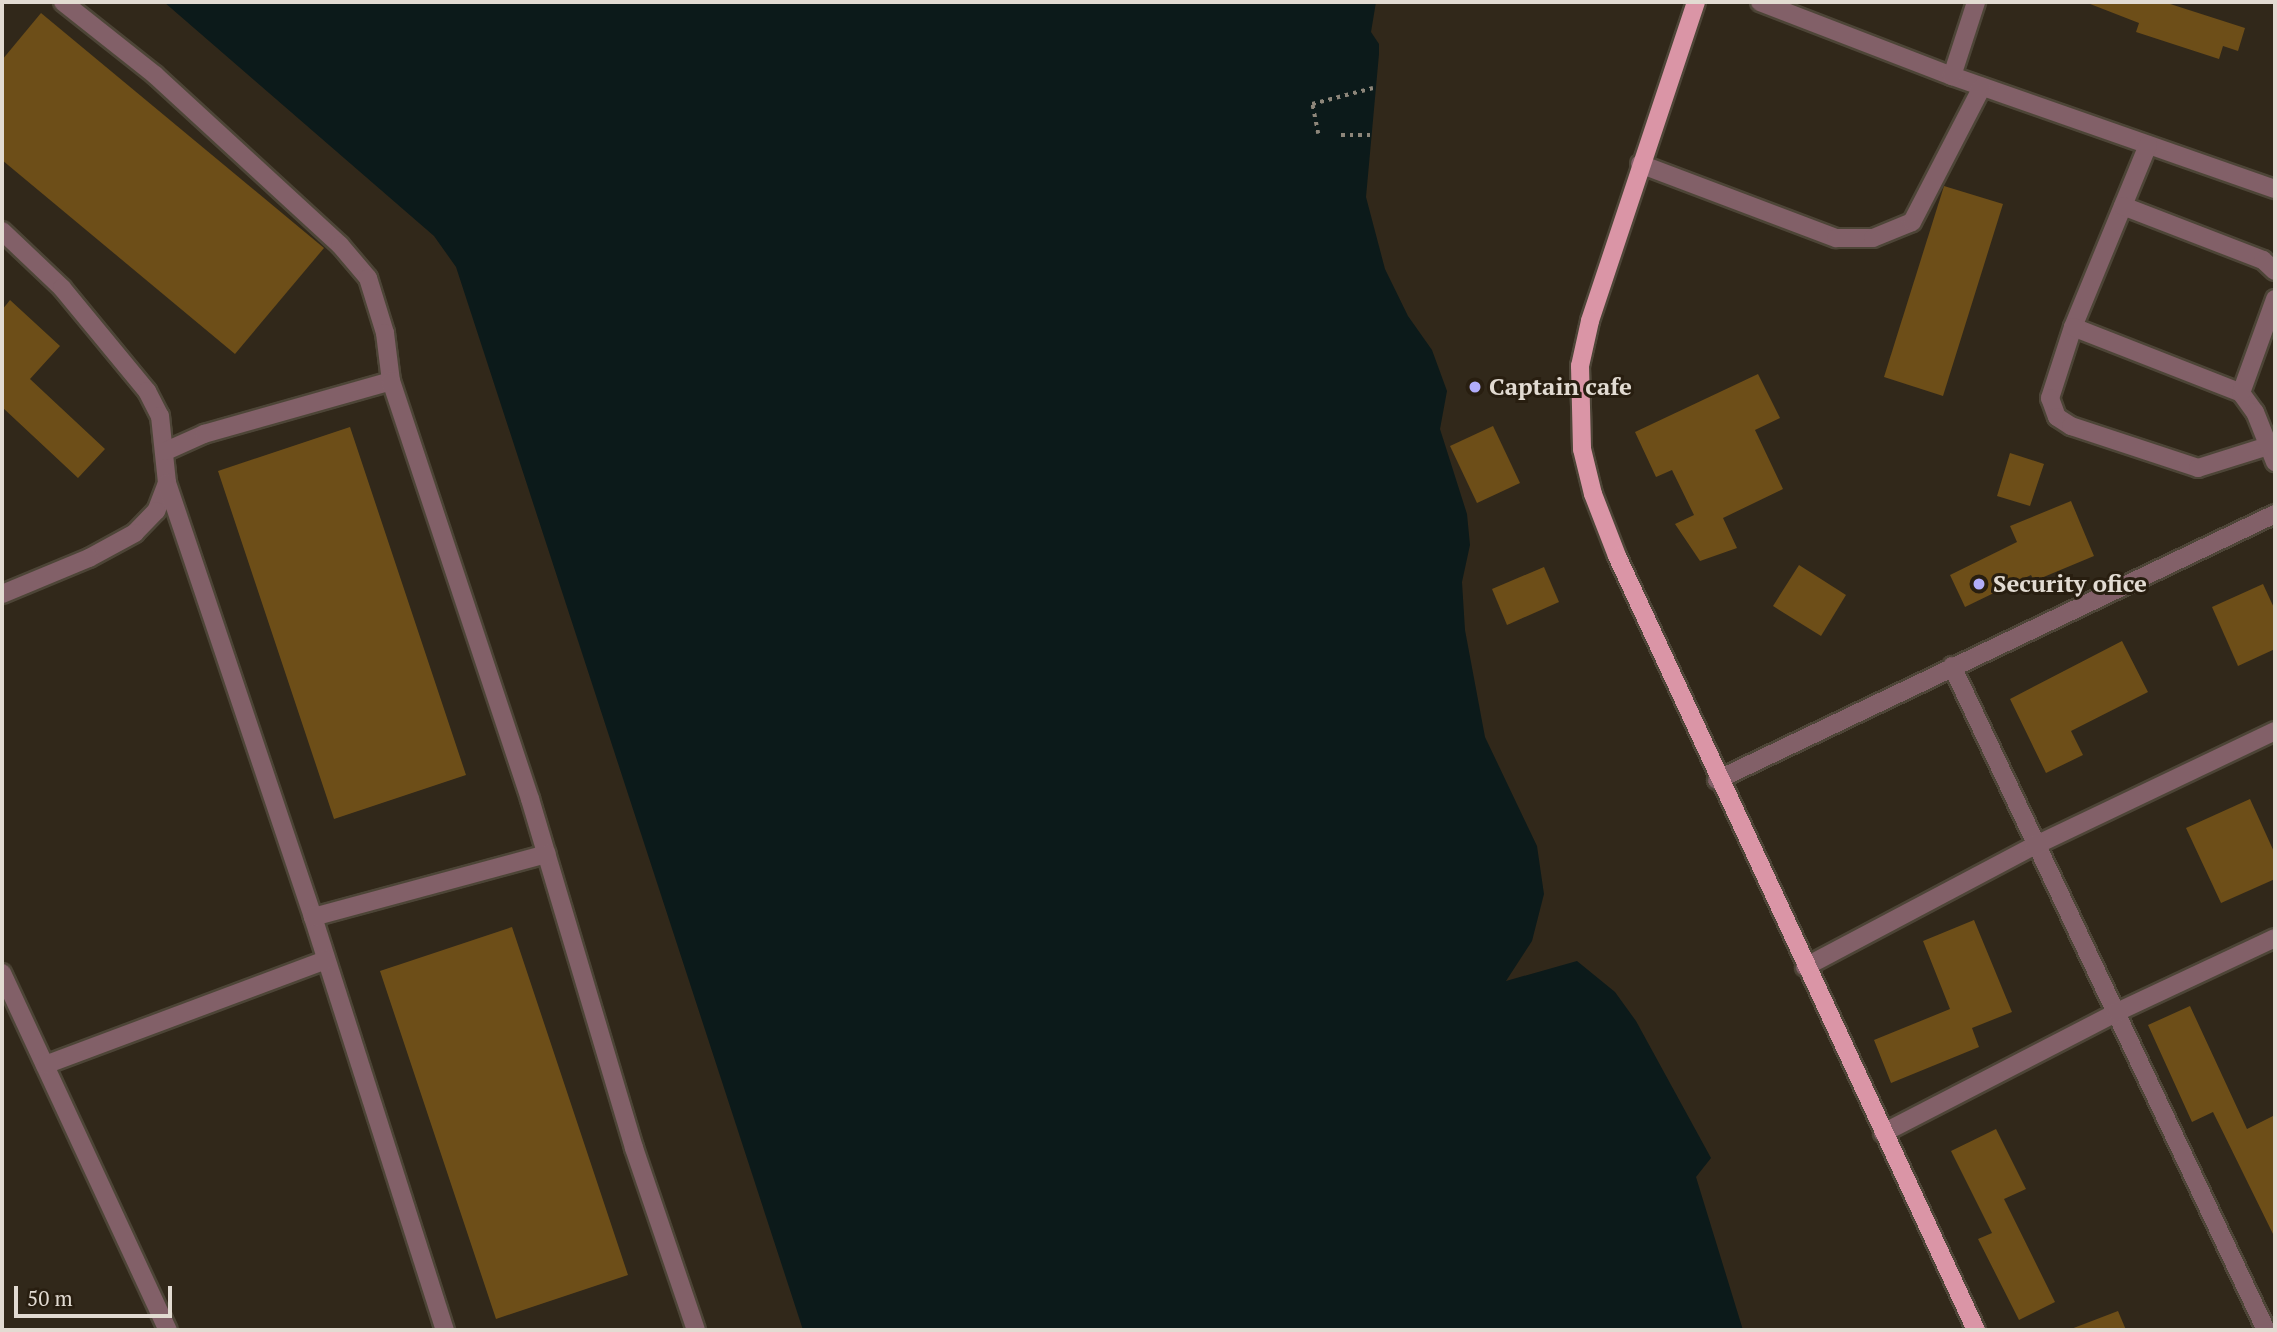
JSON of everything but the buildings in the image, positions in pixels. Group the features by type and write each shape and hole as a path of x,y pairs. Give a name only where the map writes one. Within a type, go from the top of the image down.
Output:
{"main road":[{"path":"1696,2 1640,164 1580,366 1582,449 1593,494 1617,556 1717,780 1976,1330"}],"street":[{"path":"63,2 155,75 340,244 368,278 386,333 391,381 547,853 638,1160 696,1330"},
{"path":"1760,2 1982,87 2275,189"},
{"path":"1952,76 1976,2"},
{"path":"1640,164 1836,238 1873,238 1912,222 1982,87"},
{"path":"2073,327 2241,393 2272,454 2197,468 2071,426 2057,417 2050,398 2073,327 2148,145"},
{"path":"2123,206 2263,260 2275,271"},
{"path":"2,231 62,288 147,391 160,416 166,451 167,483 313,917 445,1330"},
{"path":"2241,393 2275,299"},
{"path":"166,451 204,434 391,381"},
{"path":"2,594 89,558 135,533 156,511 167,483"},
{"path":"1717,780 2275,514"},
{"path":"1952,666 2034,846 2117,1012 2266,1330"},
{"path":"1805,967 2034,846 2275,731"},
{"path":"313,917 547,853"},
{"path":"1883,1133 2117,1012 2275,938"},
{"path":"45,1065 327,960"},
{"path":"2,972 168,1330"}],"path":[{"path":"1318,134 1312,104 1373,88"},
{"path":"1340,135 1372,135"}],"shaded area":[{"path":"164,2 1376,2 1371,32 1379,44 1379,54 1366,197 1385,269 1408,316 1432,350 1447,391 1440,429 1467,514 1470,545 1462,582 1465,630 1485,737 1537,846 1544,894 1532,941 1506,981 1577,961 1615,992 1636,1021 1711,1158 1696,1177 1743,1330 803,1330 456,267 434,236"}],"place":[{"name":"Captain cafe","path":"1475,387"},
{"name":"Security ofice","path":"1979,584"}]}
